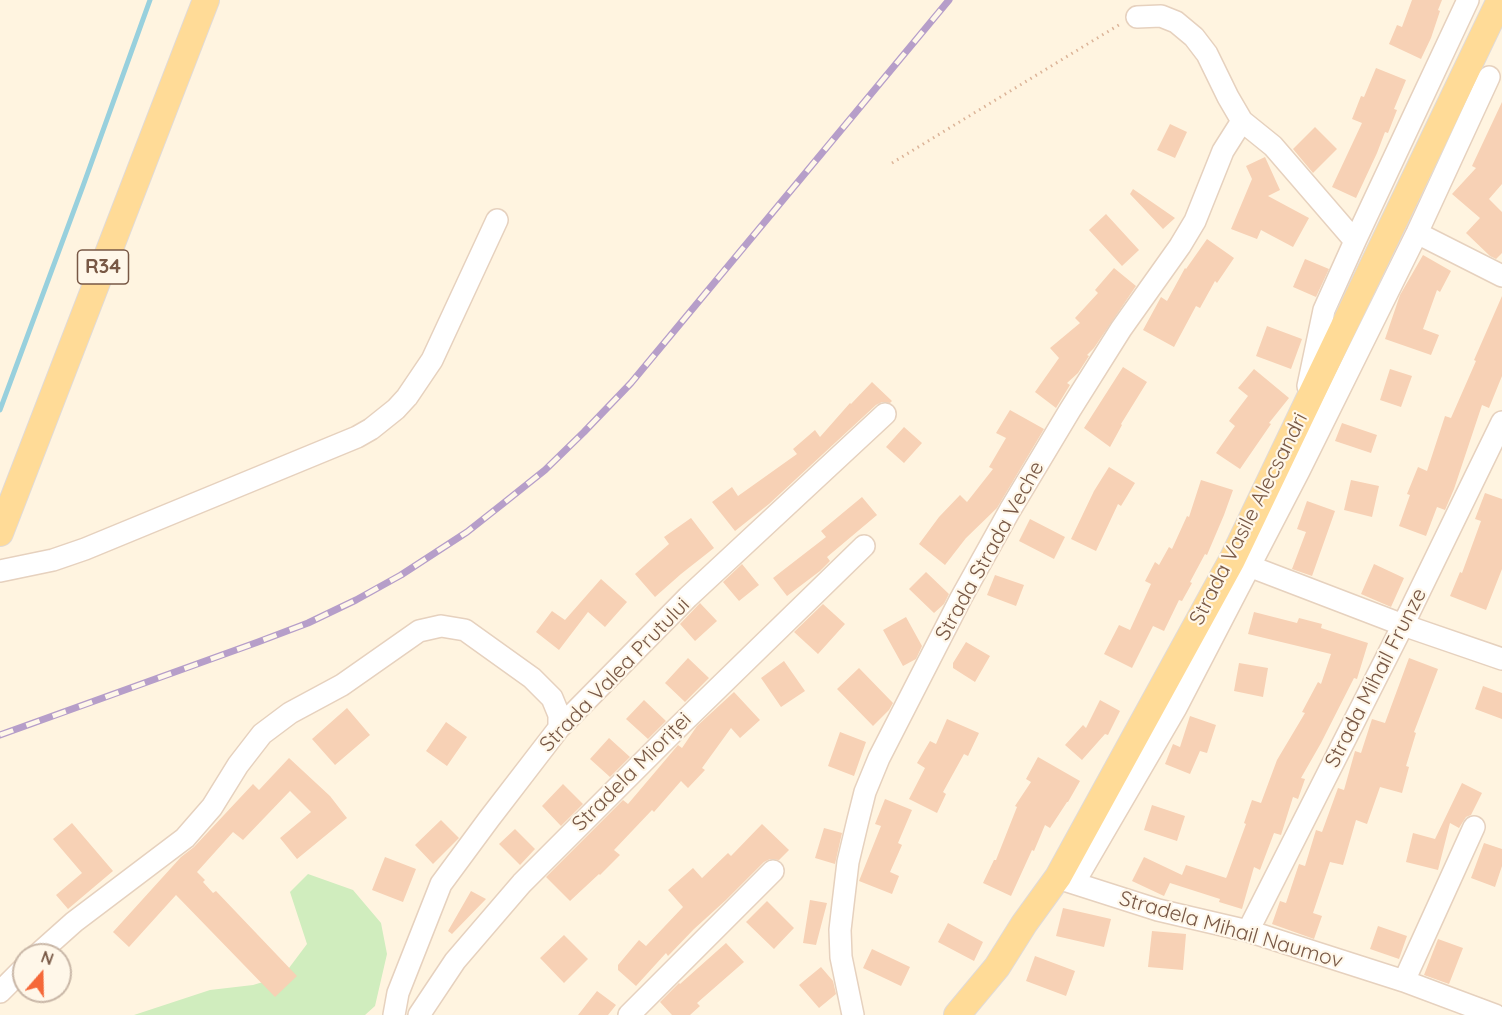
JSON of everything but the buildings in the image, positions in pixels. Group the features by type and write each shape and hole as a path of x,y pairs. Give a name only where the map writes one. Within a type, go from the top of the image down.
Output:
{"main road":[{"name":"R34","path":"0,533 206,0"},
{"name":"Strada Vasile Alecsandri","path":"957,1015 997,967 1024,924 1066,880 1232,560 1500,0"}],"street":[{"path":"1302,413 1324,310 1468,0"},
{"path":"1137,17 1161,16 1176,22 1194,37 1207,54 1242,122 1273,146 1355,241"},
{"path":"1066,880 1176,708 1304,460 1417,233 1489,77"},
{"name":"Strada Strada Veche","path":"853,1015 841,957 840,930 848,862 865,792 956,608 1010,510 1121,329 1195,221 1223,151 1242,122"},
{"path":"0,571 53,560 85,549 372,429 407,397 428,367 497,219"},
{"path":"1417,233 1502,276"},
{"name":"Strada Valea Prutului","path":"394,1015 398,993 441,884 560,728 688,597 885,414"},
{"name":"Strada Mihail Frunze","path":"1248,932 1403,625 1502,422"},
{"name":"Stradela Mioriței","path":"419,1015 455,960 522,883 864,546"},
{"path":"1249,566 1403,625 1502,659"},
{"path":"50,943 74,922 185,838 212,807 238,765 262,734 290,712 342,685 419,631 441,626 465,630 532,678 552,698 559,715 560,728"},
{"path":"1404,981 1474,827"},
{"path":"629,1015 773,871"},
{"name":"Stradela Mihail Naumov","path":"1066,880 1158,910 1248,932 1404,981 1495,1015"},
{"path":"0,992 12,980"}],"path":[{"path":"892,162 1101,36 1137,17"}],"green space":[{"path":"308,874 353,890 381,923 387,954 375,1006 365,1015 134,1015 210,990 253,985 283,976 307,944 290,892"}],"waterway":[{"path":"0,410 150,0"}],"railway":[{"path":"0,735 308,623 401,575 467,532 545,470 631,383 949,0"}]}
